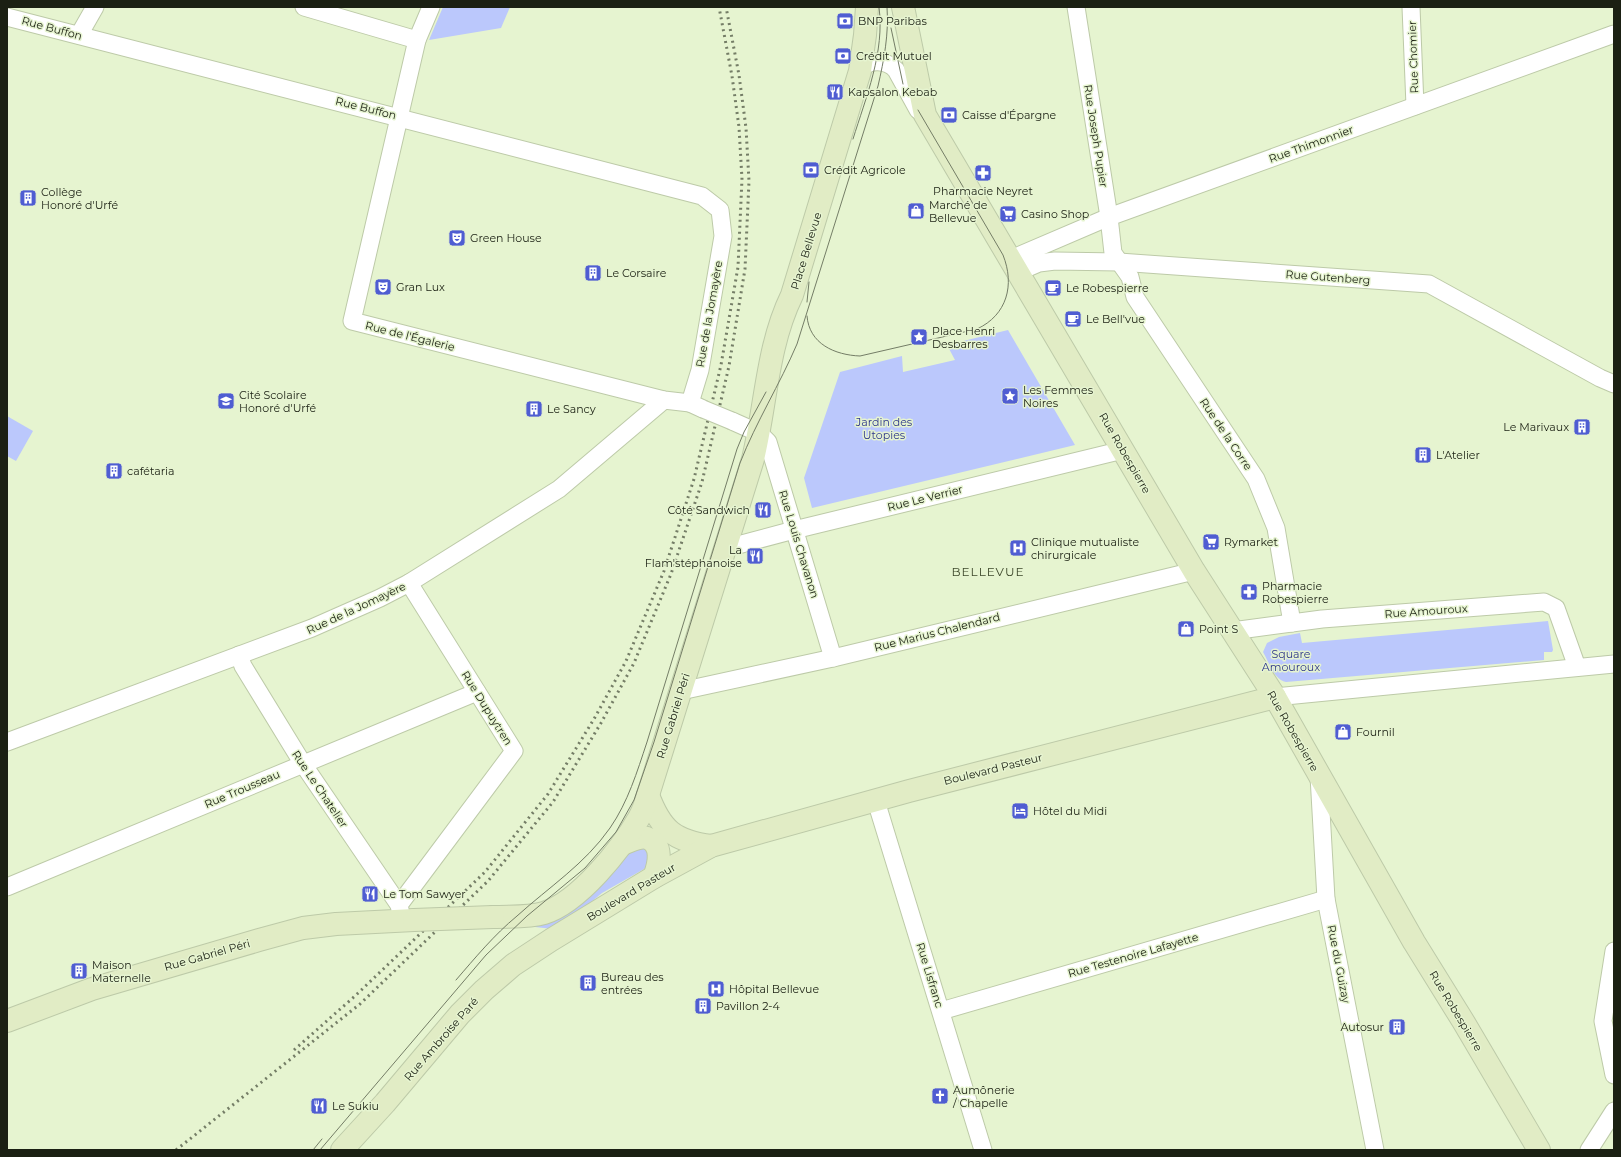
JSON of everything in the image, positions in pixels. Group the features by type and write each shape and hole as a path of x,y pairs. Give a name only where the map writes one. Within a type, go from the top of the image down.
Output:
{"main road":[{"path":"903,7 921,112 1015,266"},
{"name":"Place Bellevue","path":"759,433 774,349 786,308 796,283 860,71 866,35 867,8"},
{"name":"Rue Robespierre","path":"1015,266 1194,571 1275,697 1414,942 1463,1021 1539,1150"},
{"name":"Rue Gabriel Péri","path":"7,1022 92,989 303,928 405,915 492,917 542,914 557,908 584,888 622,844 640,816 681,691 753,459 759,433"},
{"name":"Boulevard Pasteur","path":"551,940 654,877 711,846 924,787 1275,697"},
{"name":"Boulevard Pasteur","path":"648,795 658,818 674,836 689,842 711,846"},
{"path":"622,844 640,838 646,838 655,844 659,853 658,866 654,877"},
{"name":"Rue Ambroise Paré","path":"342,1150 385,1103 470,1004 513,965 551,940"}],"street":[{"path":"79,35 95,7"},
{"path":"304,7 418,40"},
{"name":"Rue de l'Égalerie","path":"431,7 418,40 352,321 664,400 696,406 759,433"},
{"name":"Rue Joseph Pupier","path":"1076,7 1113,253 1119,262"},
{"name":"Rue Chomier","path":"1411,7 1415,106"},
{"name":"Rue Buffon","path":"7,17 702,196 720,210"},
{"name":"Rue Thimonnier","path":"1015,266 1108,217 1614,34"},
{"path":"860,71 865,65 872,62 887,64 896,70 921,112"},
{"name":"Rue de la Jomayère","path":"696,406 700,370 723,236 720,210"},
{"name":"Rue Gutenberg","path":"1015,266 1055,261 1119,262 1429,284 1600,378 1614,384"},
{"name":"Rue de la Corre","path":"1119,262 1130,277 1135,297 1256,479 1276,528 1292,623"},
{"name":"Rue de la Jomayère","path":"7,742 312,628 380,598 409,583 559,489 664,400"},
{"name":"Rue Louis Chavanon","path":"759,433 768,442 833,658"},
{"name":"Rue Le Verrier","path":"726,543 734,546 1123,450"},
{"name":"Rue Marius Chalendard","path":"681,691 833,658 1194,571"},
{"name":"Rue Dupuytren","path":"405,915 514,751 409,583"},
{"name":"Rue Amouroux","path":"1232,631 1330,619 1544,602 1556,608 1577,667"},
{"name":"Rue Le Chatelier","path":"239,655 243,666 303,764 405,915"},
{"path":"1275,697 1614,664"},
{"name":"Rue Trousseau","path":"7,887 477,692"},
{"name":"Rue du Guizay","path":"1319,776 1326,899 1375,1150"},
{"name":"Rue Lisfranc","path":"876,800 983,1150"},
{"name":"Rue Testenoire Lafayette","path":"941,1011 1326,899"},
{"path":"1614,951 1603,1021 1614,1075"},
{"path":"1589,1150 1614,1111"}],"green space":[{"path":"443,7 510,7 501,28 429,40"},
{"name":"Jardin des Utopies","path":"1008,330 1075,445 812,508 804,478 840,372 902,356 903,372 955,360 947,345"},
{"path":"7,416 33,431 16,461 7,456"},
{"name":"Square Amouroux","path":"1548,621 1553,650 1552,652 1544,652 1544,660 1286,682 1278,678 1263,652 1267,643 1279,637 1300,633 1302,643"},
{"path":"642,846 648,852 649,865 644,869 602,893 584,908 553,929 535,927 536,923 627,851"}],"tram line":[{"path":"853,139 869,91 877,57 880,24 879,7"},
{"path":"320,1150 486,955 527,916 585,868 616,832 634,800 654,742 740,463 753,433 797,344 878,86 886,47 887,7"},
{"path":"891,28 903,84"},
{"path":"807,316 809,326 818,341 841,353 860,356 977,329 995,316 1002,307 1008,288 1007,266 1003,255 918,110"},
{"path":"807,302 809,282"},
{"path":"456,980 500,931 566,875 589,853 610,828 622,808 640,764 737,449 744,432 766,392"},
{"path":"313,1150 322,1139"}],"railway":[{"path":"294,1050 355,996 485,872 548,794 594,719 626,661 664,571 694,479 721,365 738,267 742,179 739,127 732,76 719,7"},
{"path":"176,1150 360,1004 488,881 553,802 601,723 634,663 671,574 702,482 729,366 745,269 749,181 746,128 739,75 726,7"}],"place":[{"name":"BNP Paribas","path":"845,21"},
{"name":"Crédit Mutuel","path":"843,56"},
{"name":"Kapsalon Kebab","path":"835,92"},
{"name":"Caisse d'Épargne","path":"949,115"},
{"name":"Crédit Agricole","path":"811,170"},
{"name":"Pharmacie Neyret","path":"983,173"},
{"name":"Collège Honoré d'Urfé","path":"28,198"},
{"name":"Marché de Bellevue","path":"916,211"},
{"name":"Casino Shop","path":"1008,214"},
{"name":"Green House","path":"457,238"},
{"name":"Le Corsaire","path":"593,273"},
{"name":"Gran Lux","path":"383,287"},
{"name":"Le Robespierre","path":"1053,288"},
{"name":"Le Bell'vue","path":"1073,319"},
{"name":"Place Henri Desbarres","path":"919,337"},
{"name":"Les Femmes Noires","path":"1010,396"},
{"name":"Cité Scolaire Honoré d'Urfé","path":"226,401"},
{"name":"Le Sancy","path":"534,409"},
{"name":"Le Marivaux","path":"1582,427"},
{"name":"L'Atelier","path":"1423,455"},
{"name":"cafétaria","path":"114,471"},
{"name":"Côté Sandwich","path":"763,510"},
{"name":"Rymarket","path":"1211,542"},
{"name":"Clinique mutualiste chirurgicale","path":"1018,548"},
{"name":"La Flam'stéphanoise","path":"755,556"},
{"name":"Pharmacie Robespierre","path":"1249,592"},
{"name":"Point S","path":"1186,629"},
{"name":"Fournil","path":"1343,732"},
{"name":"Hôtel du Midi","path":"1020,811"},
{"name":"Le Tom Sawyer","path":"370,894"},
{"name":"Maison Maternelle","path":"79,971"},
{"name":"Bureau des entrées","path":"588,983"},
{"name":"Hôpital Bellevue","path":"716,989"},
{"name":"Pavillon 2-4","path":"703,1006"},
{"name":"Autosur","path":"1397,1027"},
{"name":"Aumônerie / Chapelle","path":"940,1096"},
{"name":"Le Sukiu","path":"319,1106"}],"district":[{"name":"BELLEVUE","path":"988,571"}]}
